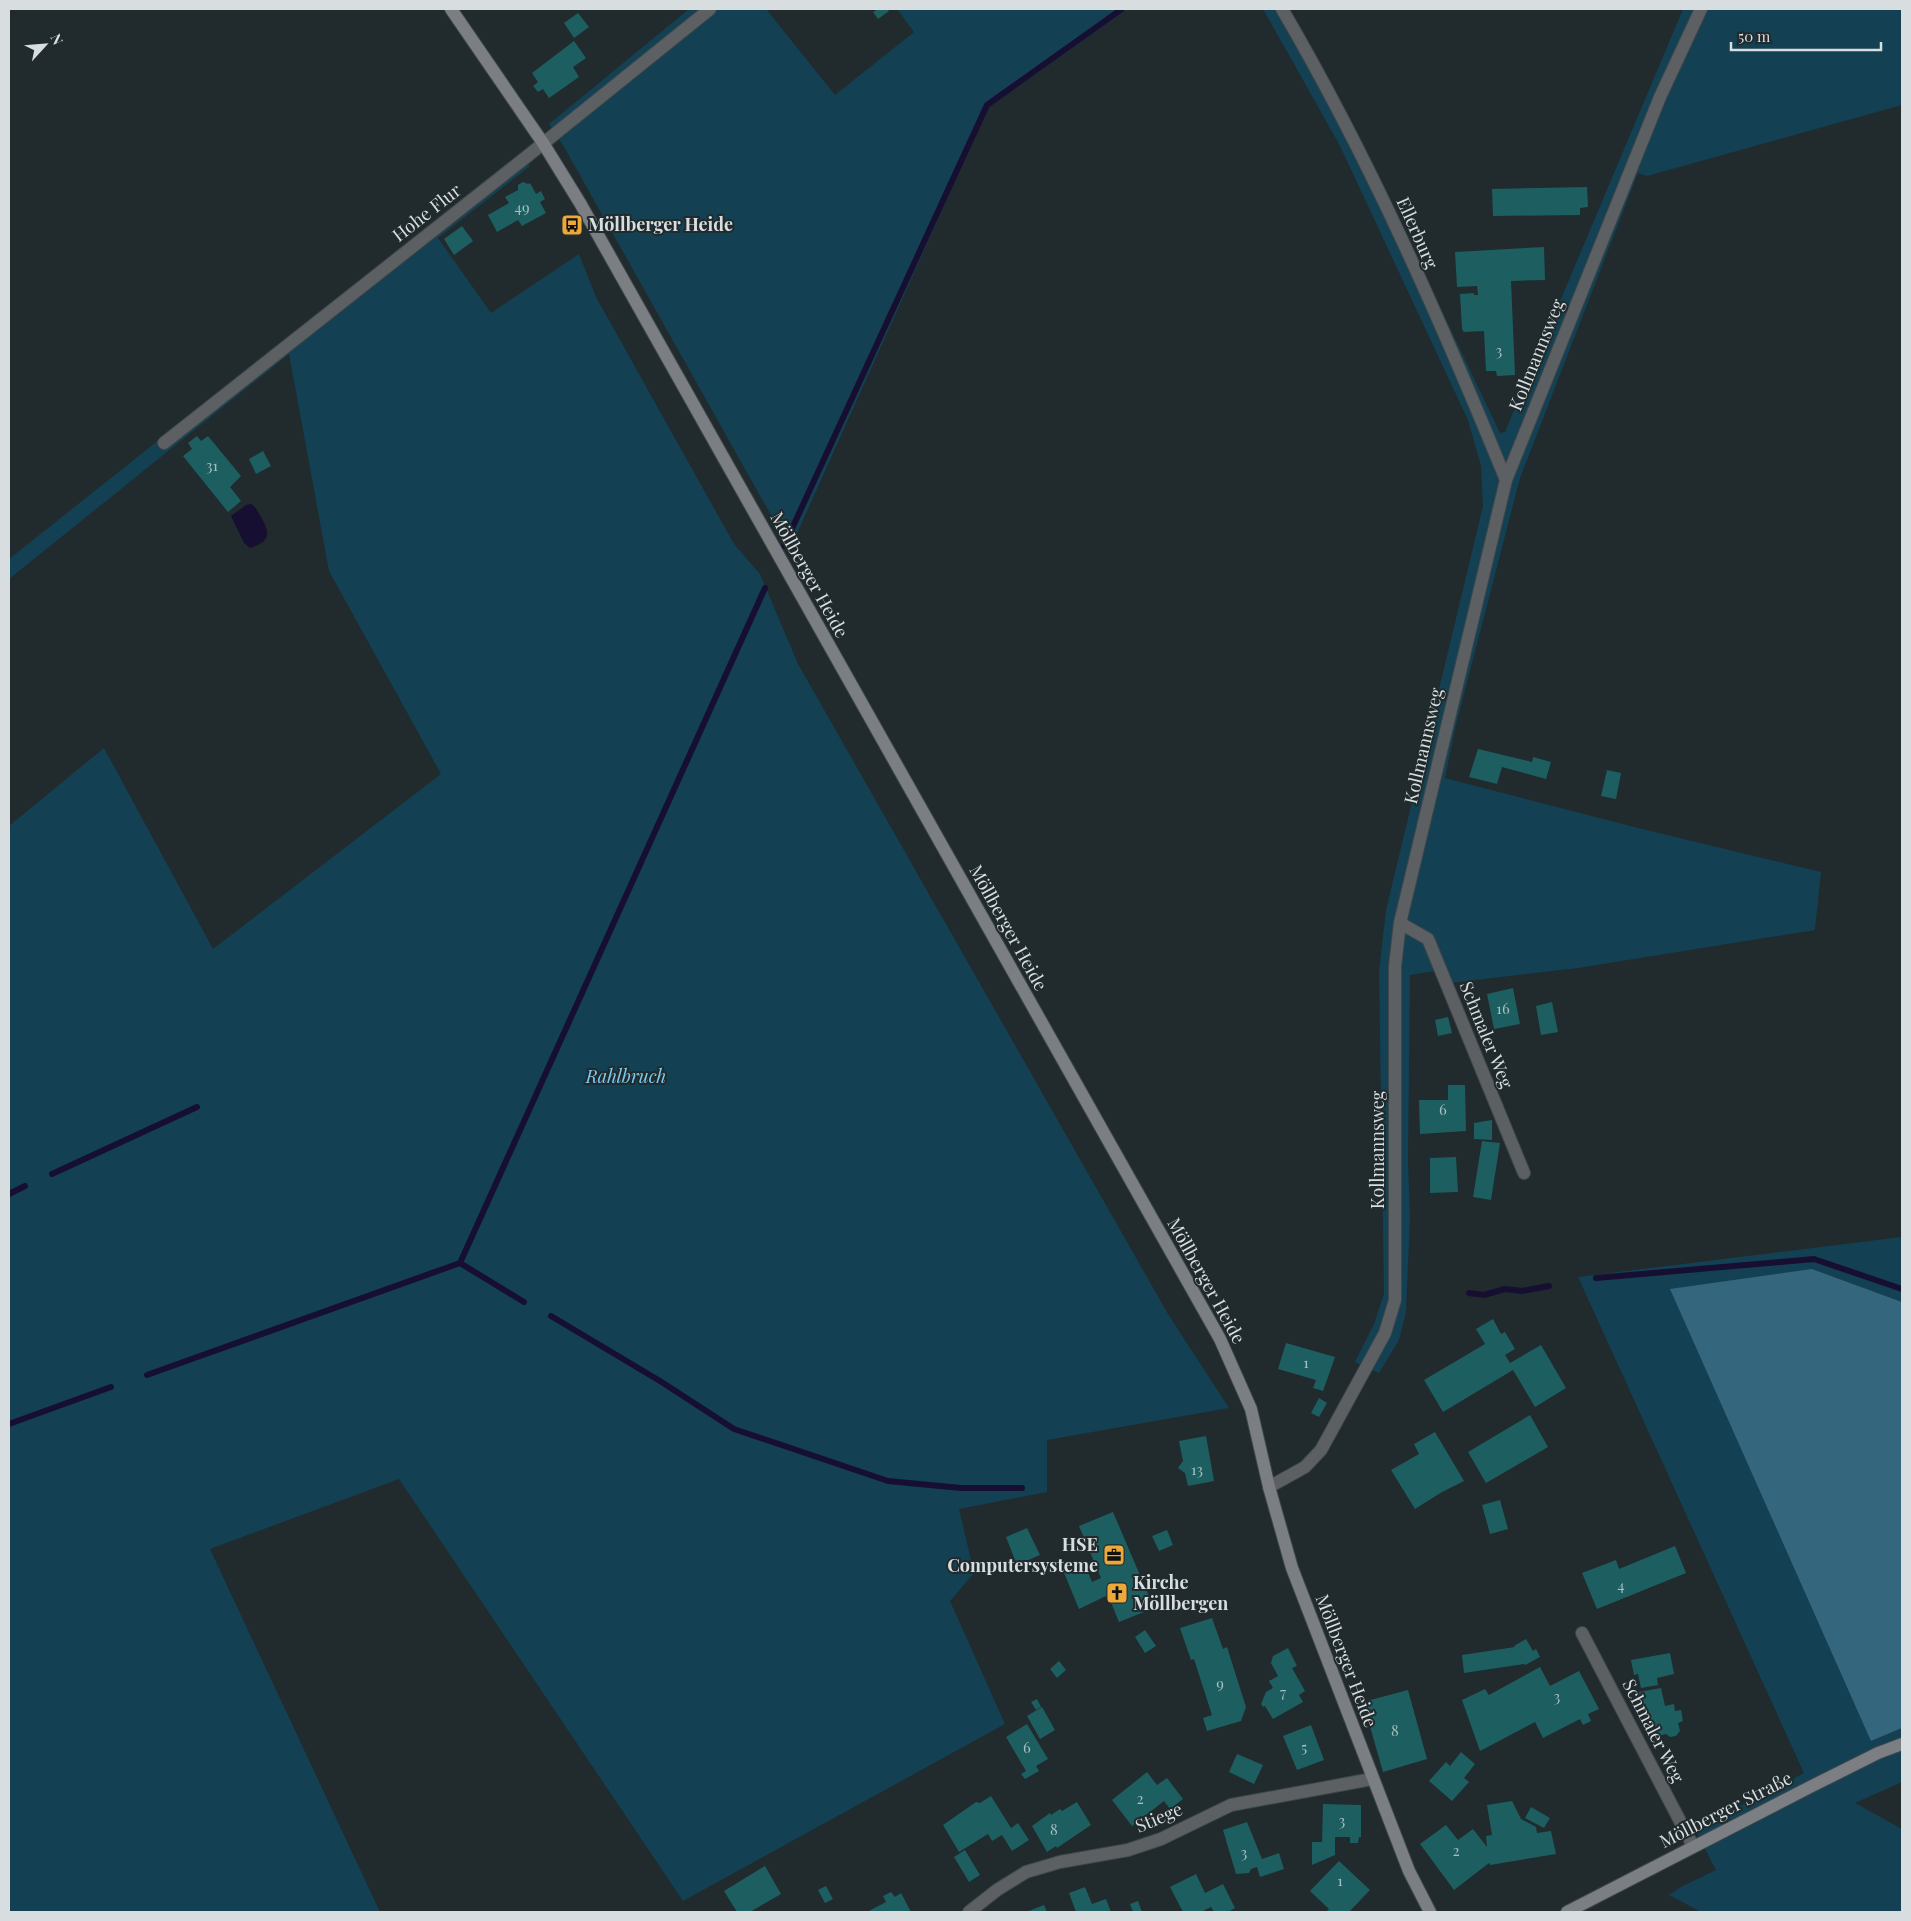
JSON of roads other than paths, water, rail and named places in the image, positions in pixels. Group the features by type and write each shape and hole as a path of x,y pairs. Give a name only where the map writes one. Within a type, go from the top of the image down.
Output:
{"street":[{"name":"Möllberger Heide","path":"451,9 543,143 580,203 1220,1339 1251,1409 1269,1487 1292,1568 1409,1872 1430,1912"},
{"name":"Hohe Flur","path":"164,443 710,9"},
{"name":"Ellerburg","path":"1282,9 1308,54 1377,186 1461,372 1506,480"},
{"name":"Kollmannsweg","path":"1269,1487 1305,1467 1321,1450 1385,1333 1395,1300 1395,966 1400,923 1506,480 1660,98 1701,9"},
{"name":"Schmaler Weg","path":"1400,923 1428,939 1524,1173"},
{"name":"Schmaler Weg","path":"1582,1633 1693,1846"},
{"name":"Möllberger Straße","path":"1567,1912 1693,1846 1861,1762 1902,1744"},
{"name":"Stiege","path":"969,1912 997,1890 1026,1872 1060,1862 1128,1850 1161,1839 1231,1805 1372,1779"}],"waterway":[{"path":"784,546 987,105 1122,9"},
{"path":"147,1375 460,1263 765,588"},
{"path":"52,1174 197,1107"},
{"path":"9,1194 25,1186"},
{"path":"1596,1278 1814,1259 1902,1289"},
{"path":"460,1263 524,1302"},
{"path":"1469,1293 1484,1295 1505,1289 1522,1291 1549,1286"},
{"path":"551,1316 660,1381 734,1429 888,1481 961,1488 1022,1488"},
{"path":"9,1424 111,1387"}],"place":[{"name":"Möllberger Heide","path":"572,225"},
{"name":"HSE Computersysteme","path":"1114,1555"},
{"name":"Kirche Möllbergen","path":"1117,1593"}],"park label":[{"name":"Rahlbruch","path":"626,1077"}]}
